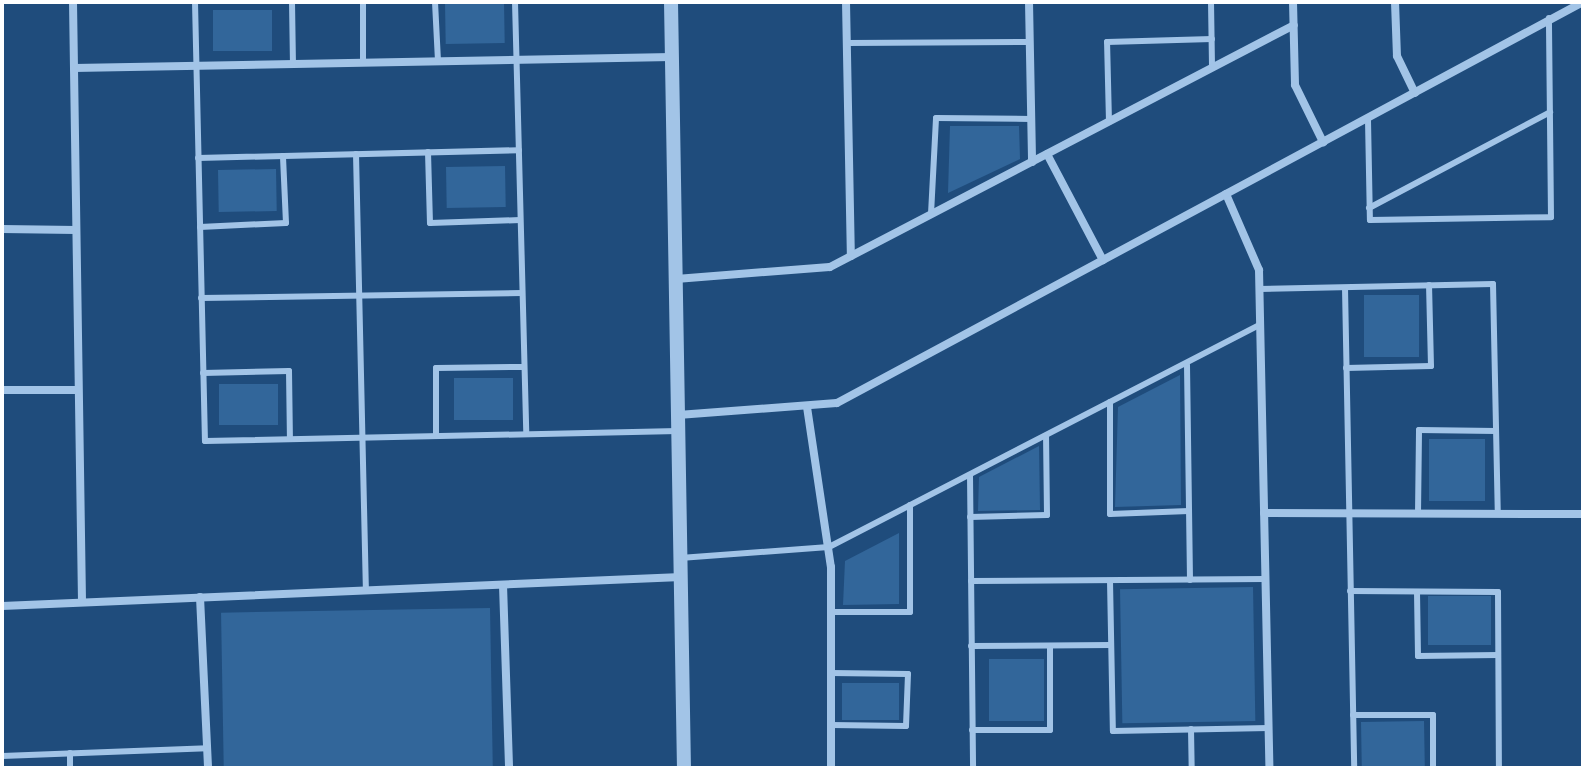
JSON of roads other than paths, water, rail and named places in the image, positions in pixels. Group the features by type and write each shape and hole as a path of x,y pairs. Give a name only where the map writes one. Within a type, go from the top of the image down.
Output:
{"street":[{"path":"73,2 82,602"},
{"path":"671,2 684,768"},
{"path":"846,2 851,256"},
{"path":"1029,2 1032,162"},
{"path":"1293,2 1295,85 1323,142"},
{"path":"1395,2 1397,56 1415,93"},
{"path":"678,415 837,403 1583,2"},
{"path":"676,279 830,267 1294,25"},
{"path":"74,68 672,57"},
{"path":"1047,154 1103,260"},
{"path":"1226,194 1259,270 1269,768"},
{"path":"2,229 76,230"},
{"path":"2,390 78,390"},
{"path":"807,407 829,547 831,768"},
{"path":"1264,513 1583,514"},
{"path":"2,606 681,577"},
{"path":"503,585 509,768"},
{"path":"200,597 208,768"}],"lane":[{"path":"195,2 205,441 678,431"},
{"path":"292,2 293,64"},
{"path":"363,2 363,63"},
{"path":"435,2 438,61"},
{"path":"515,2 526,434"},
{"path":"1211,2 1212,68"},
{"path":"1368,120 1370,220 1551,217 1549,18"},
{"path":"1109,122 1107,42 1212,39"},
{"path":"847,43 1030,42"},
{"path":"1369,208 1550,112"},
{"path":"931,214 936,118 1031,119"},
{"path":"198,158 519,150"},
{"path":"428,152 430,223 520,220"},
{"path":"356,154 366,590"},
{"path":"200,227 286,223 283,156"},
{"path":"1259,289 1493,284 1498,514"},
{"path":"1346,368 1431,366 1429,285"},
{"path":"1345,288 1354,768"},
{"path":"201,298 522,293"},
{"path":"680,558 829,547 1260,325"},
{"path":"1187,365 1190,580"},
{"path":"436,436 436,368 524,367"},
{"path":"203,373 289,371 290,439"},
{"path":"1110,402 1110,514 1189,511"},
{"path":"1418,514 1419,430 1496,431"},
{"path":"970,517 1047,515 1046,436"},
{"path":"970,475 973,768"},
{"path":"831,612 910,612 910,505"},
{"path":"971,581 1265,579"},
{"path":"1110,581 1113,731 1269,728"},
{"path":"1350,591 1498,592 1499,768"},
{"path":"1417,592 1418,656 1498,655"},
{"path":"971,646 1111,645"},
{"path":"972,730 1050,730 1050,646"},
{"path":"831,673 908,674 906,726 831,725"},
{"path":"1353,715 1433,715 1433,768"},
{"path":"1191,729 1192,768"},
{"path":"2,756 207,748"},
{"path":"70,753 70,768"}]}
